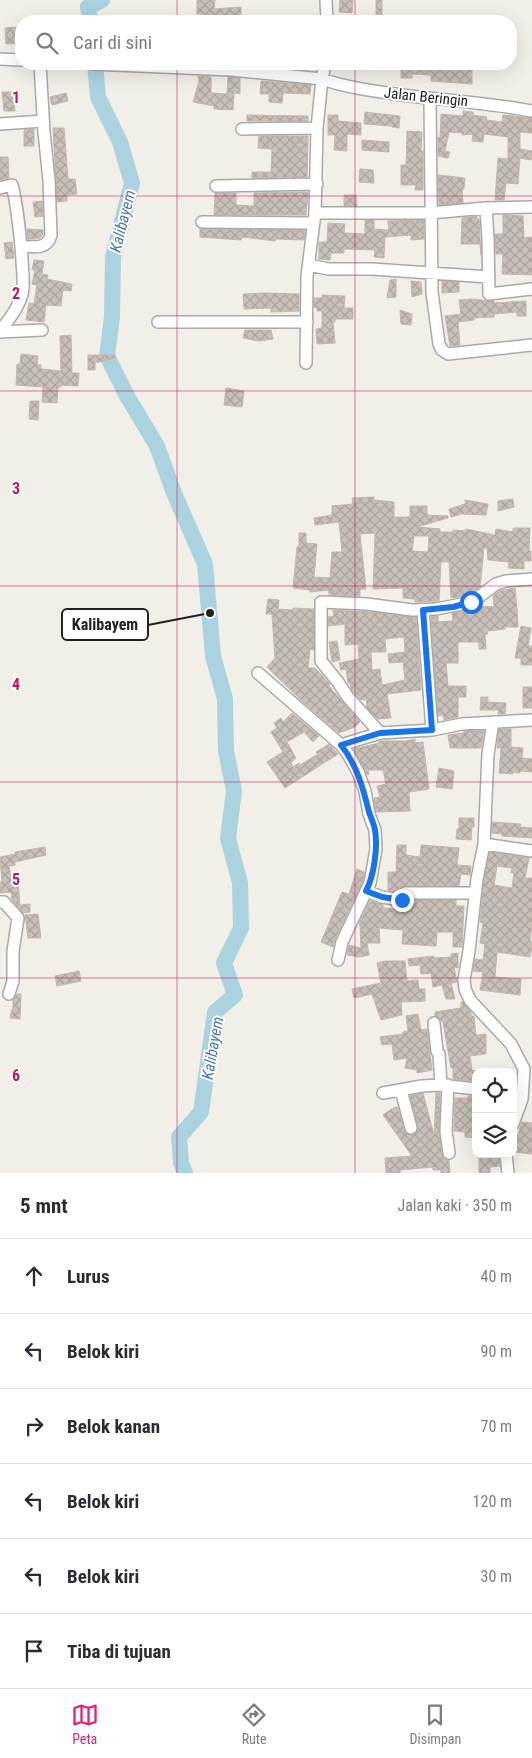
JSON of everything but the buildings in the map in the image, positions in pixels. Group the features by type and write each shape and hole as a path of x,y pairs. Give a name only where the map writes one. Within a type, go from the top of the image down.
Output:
{"street":[{"path":"326,0 327,15"},
{"path":"0,59 15,60"},
{"path":"21,246 37,247 44,245 49,242 51,235 50,180 43,120 40,70"},
{"name":"Jalan Beringin","path":"232,70 322,78 341,85 364,90 532,110"},
{"path":"306,363 309,265 317,184 317,128 324,70"},
{"path":"430,98 432,292 438,344 445,352 458,353 532,345"},
{"path":"0,124 43,120"},
{"path":"242,129 317,128"},
{"path":"216,186 317,184"},
{"path":"0,188 12,185 21,246 23,280 22,294 12,314 0,331 13,333 42,330"},
{"path":"202,222 532,207"},
{"path":"486,208 488,294 532,289"},
{"path":"309,265 343,270 372,269 432,272 489,278"},
{"path":"158,322 307,322"},
{"path":"380,733 347,696 321,661 321,602 367,604 423,610 453,607 471,602 496,584 506,581 532,579"},
{"path":"423,610 432,730"},
{"path":"258,673 341,745 348,754 358,772 375,830 376,849 370,884 342,942 338,960"},
{"path":"341,745 380,733 432,730 462,724 532,720"},
{"path":"493,722 488,754 484,844 475,893 464,980 465,989 470,1000 511,1044 524,1069 515,1113"},
{"path":"484,844 532,851"},
{"path":"366,891 382,897 402,900 405,893 475,893"},
{"path":"0,902 4,902 18,918 13,951 13,982 10,994"},
{"path":"434,1022 437,1051 445,1085 446,1131 449,1154"},
{"path":"383,1093 445,1085 472,1088"},
{"path":"401,1090 411,1128"},
{"path":"506,1158 508,1173"}],"waterway":[{"name":"Kalibayem","path":"89,15 88,7 102,0"},
{"name":"Kalibayem","path":"96,70 98,97 120,142 132,183 113,257 112,317 107,356 127,396 157,446 174,493 205,564 213,656 225,699 226,751 234,791 228,838 240,883 241,928 224,963 235,995 215,1012 201,1112 179,1137 181,1163 185,1173"}],"place":[{"name":"Kalibayem","path":"210,613"}],"route":[{"path":"402,900 382,897 366,891 370,884 376,849 375,830 358,772 341,745 380,733 432,730 423,610 453,607 471,602"}]}
